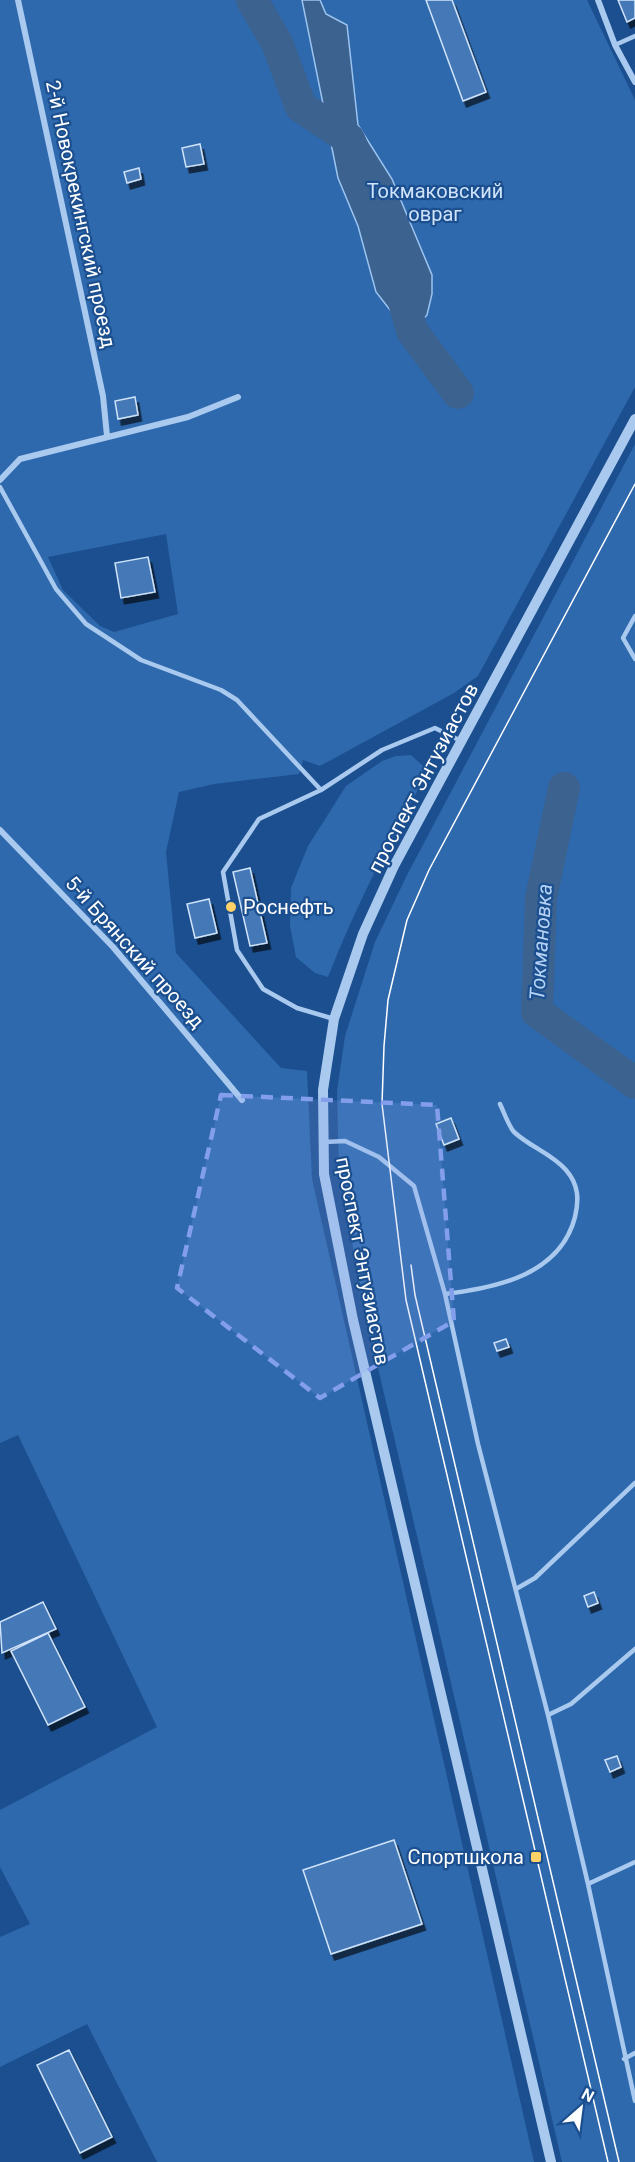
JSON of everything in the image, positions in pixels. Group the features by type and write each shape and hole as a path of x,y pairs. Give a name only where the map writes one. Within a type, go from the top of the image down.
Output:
{"street":[{"name":"2-й Новокрекингский проезд","path":"18,0 104,396 106,436"},
{"path":"598,0 615,45 635,82"},
{"path":"0,480 20,459 188,417 238,397"},
{"name":"проспект Энтузиастов","path":"551,2162 353,1320 324,1174 323,1090 334,1019 363,934 394,866 463,742 635,419"},
{"name":"5-й Брянский проезд","path":"0,830 113,948 242,1100"}],"lane":[{"path":"615,45 635,36"},
{"path":"0,487 56,589 86,624 141,660 221,690 237,700 321,789"},
{"path":"635,616 623,638 635,659"},
{"path":"334,1019 297,1008 263,989 237,950 223,872 259,819 321,789 382,750 435,728 463,742"},
{"path":"445,1294 482,1290 515,1281 536,1269 560,1248 573,1223 580,1198 567,1171 546,1151 527,1142 512,1130 500,1104"},
{"path":"324,1142 345,1141 379,1157 414,1186 445,1294 478,1444 548,1715 588,1884 624,2059 635,2101"},
{"path":"516,1589 535,1578 635,1483"},
{"path":"548,1715 571,1704 635,1649"},
{"path":"588,1884 635,1862"},
{"path":"624,2059 635,2053"}],"highlighted area":[{"path":"221,1095 437,1105 454,1321 320,1398 177,1288"}],"green space":[{"name":"Токмаковский овраг","path":"0,0 587,0 635,100 635,387 478,676 454,693 320,766 303,760 299,774 214,784 179,792 166,852 176,953 281,1068 307,1071 312,1179 534,2162 157,2162 87,2024 0,2067 0,1937 30,1924 0,1867 0,1810 157,1727 18,1435 0,1443","holes":["166,534 178,614 114,632 100,626 63,590 48,557"]},
{"path":"635,444 635,2162 562,2162 366,1316 339,1173 337,1091 345,1036 375,942 407,875"},
{"path":"411,755 423,766 424,779 373,876 328,977 315,973 296,957 290,926 291,888 308,846 346,786 382,761 396,756"}],"shaded area":[{"path":"302,0 320,0 326,14 347,25 358,125 392,179 432,275 432,294 427,315 412,331 401,330 394,315 376,292 358,226 338,178"}],"building":[{"path":"426,0 452,0 486,92 463,101"},
{"path":"618,0 635,0 635,18 627,22"},
{"path":"200,144 204,164 186,167 182,148"},
{"path":"139,168 141,179 127,183 124,172"},
{"path":"135,397 138,415 118,419 115,401"},
{"path":"148,557 155,592 121,598 115,563"},
{"path":"250,868 267,943 250,946 233,872"},
{"path":"209,899 217,933 195,938 187,904"},
{"path":"451,1118 459,1139 444,1145 436,1124"},
{"path":"506,1339 509,1347 497,1351 494,1343"},
{"path":"594,1592 598,1603 588,1607 584,1596"},
{"path":"43,1602 56,1629 2,1653 0,1622"},
{"path":"48,1633 85,1707 48,1725 11,1651"},
{"path":"617,1756 621,1767 610,1772 605,1760"},
{"path":"394,1840 422,1924 331,1954 303,1870"},
{"path":"69,2050 112,2137 80,2153 37,2065"}],"waterway":[{"name":"Токмановка","path":"252,0 277,43 301,107 349,139 356,156"},
{"name":"Токмановка","path":"401,291 412,331 458,393"},
{"name":"Токмановка","path":"564,788 541,898 537,1012 635,1083"}],"tram line":[{"path":"608,2162 406,1300 382,1104 388,1000 407,920 429,870 635,484"},
{"path":"411,1265 415,1295 619,2162"}],"place":[{"name":"Роснефть","path":"231,907"},
{"name":"Спортшкола","path":"536,1857"}]}
